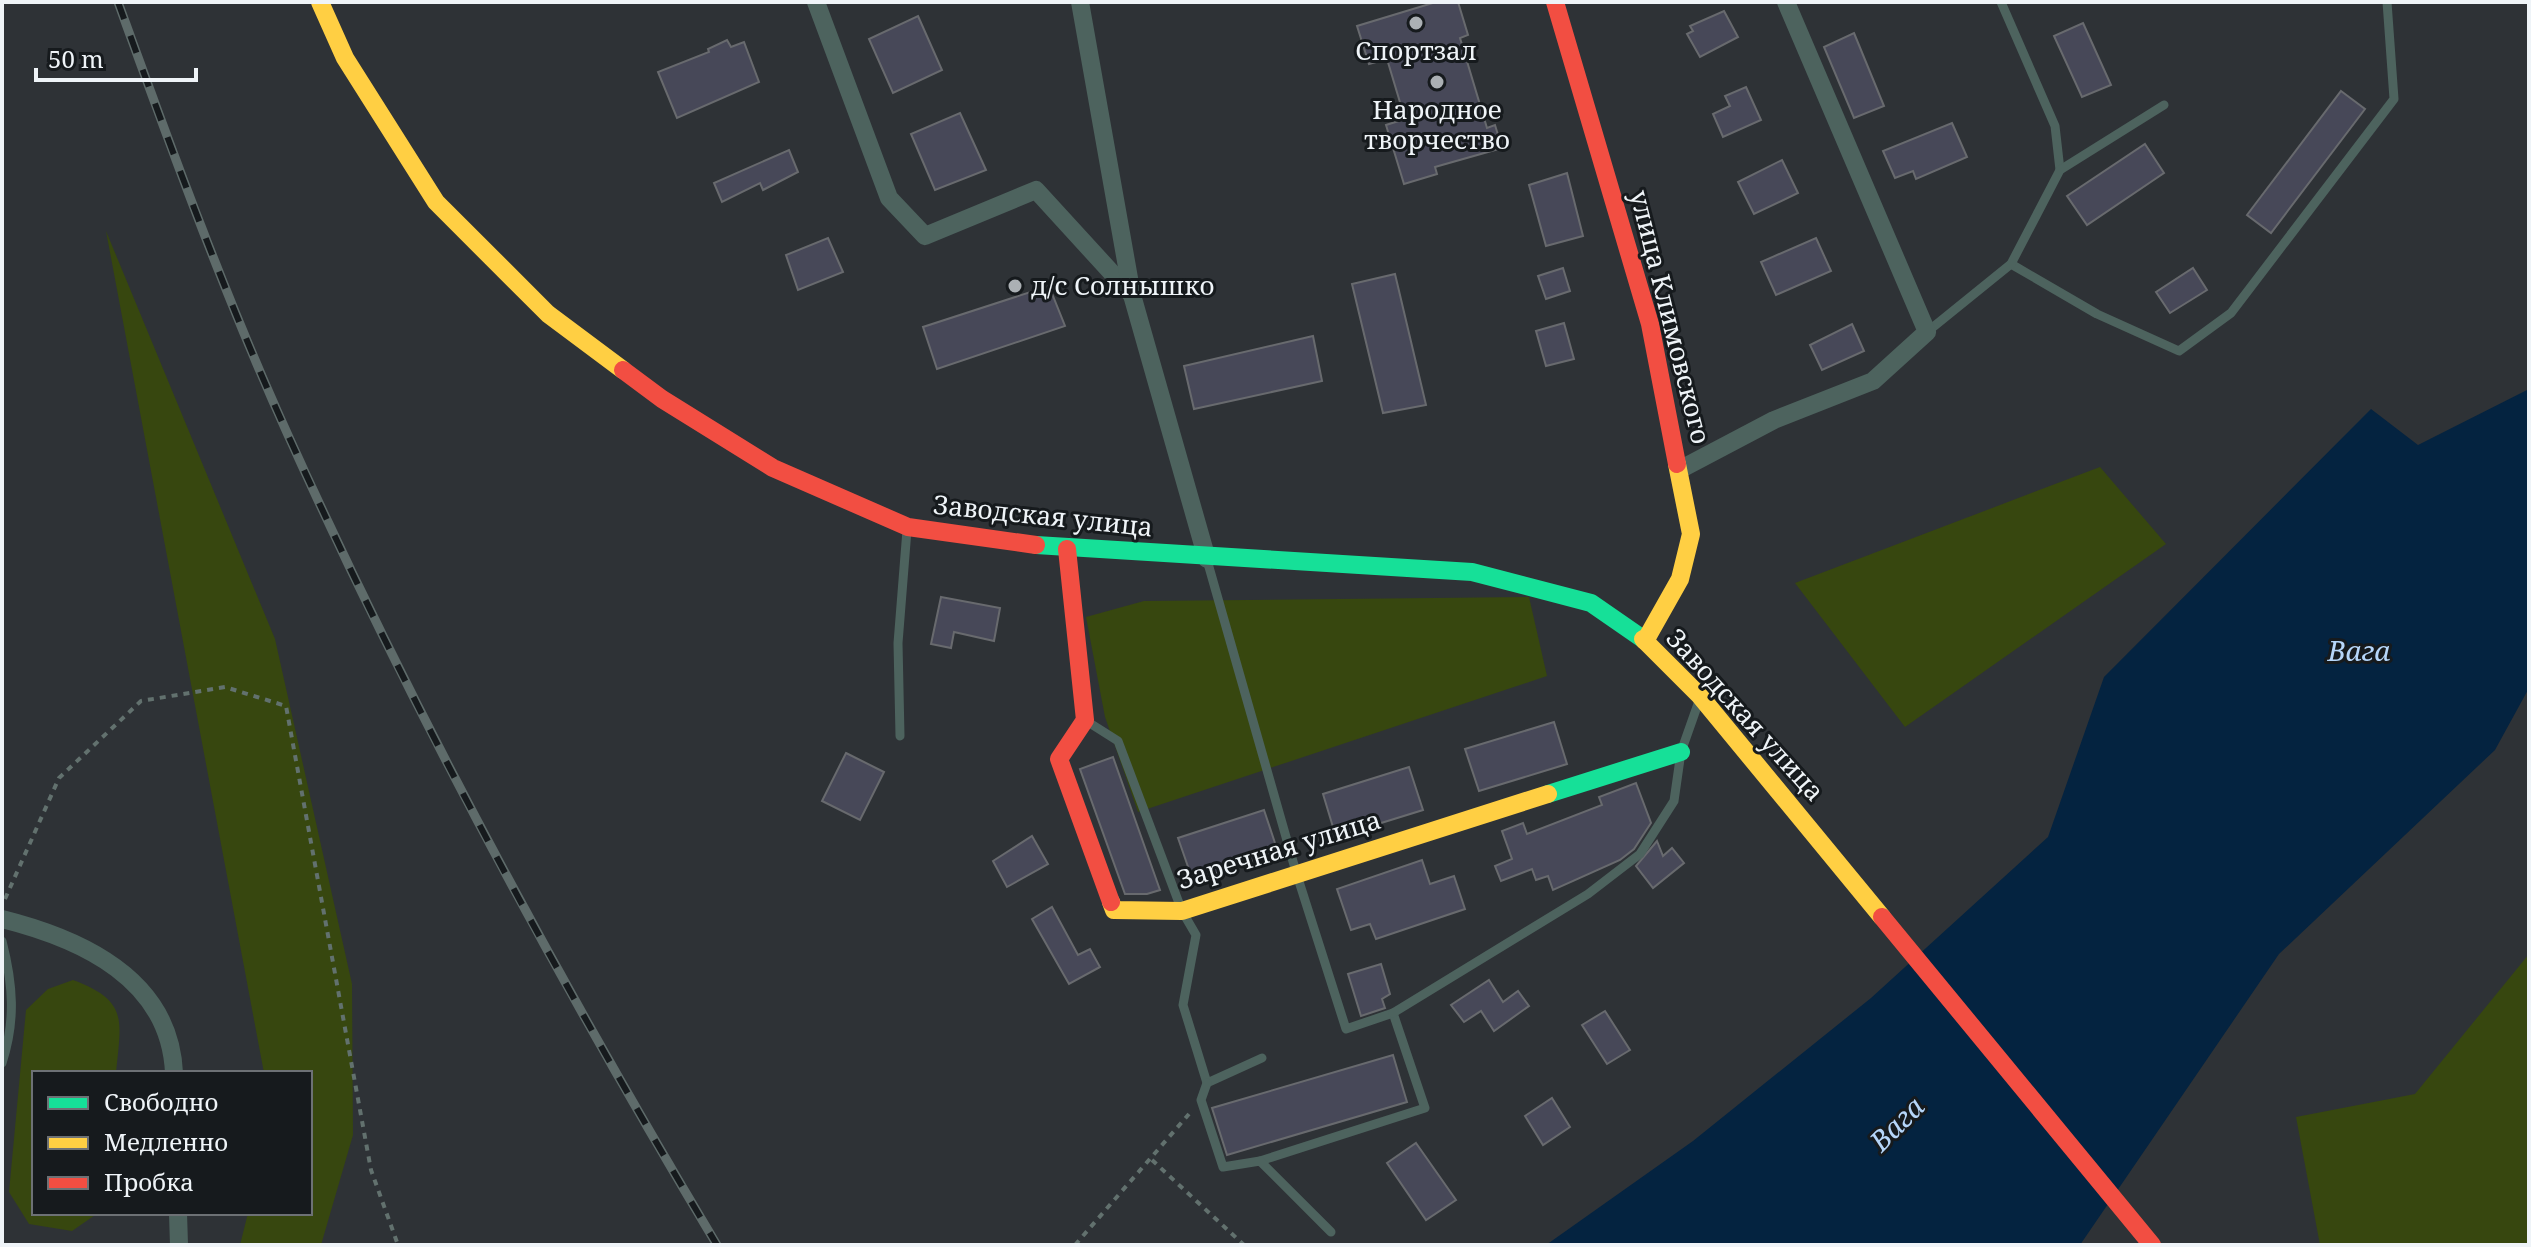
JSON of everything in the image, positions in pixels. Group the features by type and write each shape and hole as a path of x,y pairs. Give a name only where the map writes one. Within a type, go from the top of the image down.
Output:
{"main road":[{"name":"Заводская улица","path":"320,2 345,58 436,202 548,314 662,399 773,468 908,527 1067,549 1472,572 1591,603 1645,641 1700,696 2152,1245"},
{"name":"улица Климовского","path":"1555,2 1650,324 1681,469 1691,534 1680,579 1645,641"},
{"path":"1067,549 1085,720"},
{"name":"Заречная улица","path":"1085,720 1059,759 1114,910 1182,911 1296,872 1681,752"}],"street":[{"path":"816,2 889,198 925,236 1036,190 1132,295"},
{"path":"1080,2 1132,295 1207,559"},
{"path":"1681,469 1774,420 1873,381 1927,332 1786,2"},
{"path":"2,919 46,930 106,958 152,1000 173,1049 174,1071"},
{"path":"178,1215 179,1245"}],"lane":[{"path":"2001,2 2055,126 2060,170"},
{"path":"2011,264 2097,314 2179,351 2231,313 2394,99 2387,2"},
{"path":"1927,332 2011,264 2060,170 2164,105"},
{"path":"900,736 898,643 908,527"},
{"path":"1207,559 1296,872 1346,1029 1393,1013 1588,894 1640,854 1674,801 1681,752 1700,696"},
{"path":"1085,720 1118,741 1182,911 1196,935 1183,1005 1207,1083 1201,1100 1223,1167 1260,1161 1425,1108 1393,1013"},
{"path":"2,941 13,985 8,1043 2,1063"},
{"path":"1207,1083 1262,1058"},
{"path":"1260,1161 1331,1232"}],"path":[{"path":"2,905 59,778 141,701 225,687 286,706 371,1170 398,1245"},
{"path":"1075,1245 1201,1100"},
{"path":"1152,1160 1244,1245"}],"green space":[{"path":"106,231 275,639 352,984 353,1135 321,1245 240,1245 248,1215 312,1215 312,1071 264,1071"},
{"path":"2100,467 2166,544 1905,727 1795,583"},
{"path":"1529,597 1547,676 1138,812 1105,717 1086,617 1144,601"},
{"path":"2529,954 2529,1245 2320,1245 2296,1117 2415,1094"},
{"path":"73,980 91,988 113,1005 119,1026 116,1071 32,1071 32,1215 95,1215 72,1231 29,1224 9,1192 26,1010 48,989"}],"water":[{"name":"Вага","path":"2529,389 2529,688 2495,750 2279,954 2080,1245 1546,1245 1693,1141 1871,998 2048,837 2104,677 2371,409 2418,445"}],"building":[{"path":"1436,2 1458,2 1468,35 1460,38 1487,128 1495,125 1502,148 1435,167 1437,174 1404,184 1386,125 1405,119 1387,59 1369,64 1357,26"},
{"path":"1724,11 1738,37 1700,57 1687,34 1693,31 1690,26"},
{"path":"918,16 942,70 893,93 869,39"},
{"path":"2083,23 2111,85 2082,97 2054,36"},
{"path":"1854,33 1884,106 1854,118 1824,47"},
{"path":"727,40 731,47 744,42 759,82 677,118 658,72 709,52 708,49"},
{"path":"1746,87 1761,120 1723,137 1713,114 1730,106 1725,96"},
{"path":"2341,91 2365,109 2271,233 2247,215"},
{"path":"960,113 986,170 935,190 911,134"},
{"path":"1952,123 1967,157 1916,179 1913,171 1895,178 1883,151"},
{"path":"2145,144 2164,173 2087,225 2067,196"},
{"path":"789,150 798,172 763,190 760,183 722,202 714,183"},
{"path":"1782,160 1798,193 1754,214 1738,182"},
{"path":"1567,173 1583,236 1546,246 1529,185"},
{"path":"828,238 843,272 798,290 786,255"},
{"path":"1816,238 1831,271 1776,295 1761,262"},
{"path":"1563,268 1570,291 1546,299 1538,276"},
{"path":"2193,268 2207,290 2170,313 2156,292"},
{"path":"1395,274 1426,405 1383,413 1352,284"},
{"path":"1049,286 1065,326 937,369 923,327"},
{"path":"1564,323 1574,359 1546,366 1536,331"},
{"path":"1852,324 1864,351 1822,370 1810,345"},
{"path":"1313,336 1322,381 1194,409 1184,366"},
{"path":"941,597 1000,608 994,641 954,632 951,648 931,644"},
{"path":"1554,722 1567,764 1479,791 1465,749"},
{"path":"846,753 884,772 860,820 822,801"},
{"path":"1113,757 1160,890 1147,894 1125,894 1080,769"},
{"path":"1409,767 1423,810 1336,837 1323,794"},
{"path":"1636,783 1651,823 1634,849 1620,860 1553,890 1548,876 1536,880 1532,869 1501,881 1495,866 1512,859 1502,831 1523,823 1527,834 1602,805 1599,797"},
{"path":"1264,810 1278,852 1193,881 1178,838"},
{"path":"1032,836 1048,864 1007,887 993,861"},
{"path":"1657,841 1663,856 1672,848 1684,863 1653,888 1636,866"},
{"path":"1422,860 1430,884 1454,876 1465,909 1376,939 1370,924 1351,930 1337,889"},
{"path":"1052,907 1078,955 1090,949 1100,967 1069,984 1032,919"},
{"path":"1381,964 1390,994 1382,999 1385,1008 1361,1016 1348,974"},
{"path":"1489,980 1503,1002 1518,991 1529,1006 1494,1031 1481,1011 1464,1022 1451,1005"},
{"path":"1605,1011 1630,1050 1607,1064 1582,1025"},
{"path":"1393,1055 1407,1102 1227,1155 1212,1108"},
{"path":"1552,1098 1570,1127 1543,1145 1525,1116"},
{"path":"1416,1143 1456,1200 1426,1220 1387,1163"}],"railway":[{"path":"118,2 220,275 336,539 438,745 545,947 717,1245"}],"traffic: fast":[{"path":"1036,545 1472,572 1591,603 1643,639"},
{"path":"1548,794 1681,752"}],"traffic: slow":[{"path":"320,2 345,58 436,202 548,314 623,370"},
{"path":"1645,641 1680,579 1691,534 1677,464"},
{"path":"1643,639 1700,696 1882,917"},
{"path":"1111,902 1114,910 1182,911 1548,794"}],"traffic: jam":[{"path":"1555,2 1650,324 1677,464"},
{"path":"623,370 662,399 773,468 908,527 1036,545"},
{"path":"1067,549 1085,720 1059,759 1111,902"},
{"path":"1882,917 2152,1245"}],"place":[{"name":"Спортзал","path":"1416,23"},
{"name":"Народное творчество","path":"1437,82"},
{"name":"д/с Солнышко","path":"1015,286"}]}
